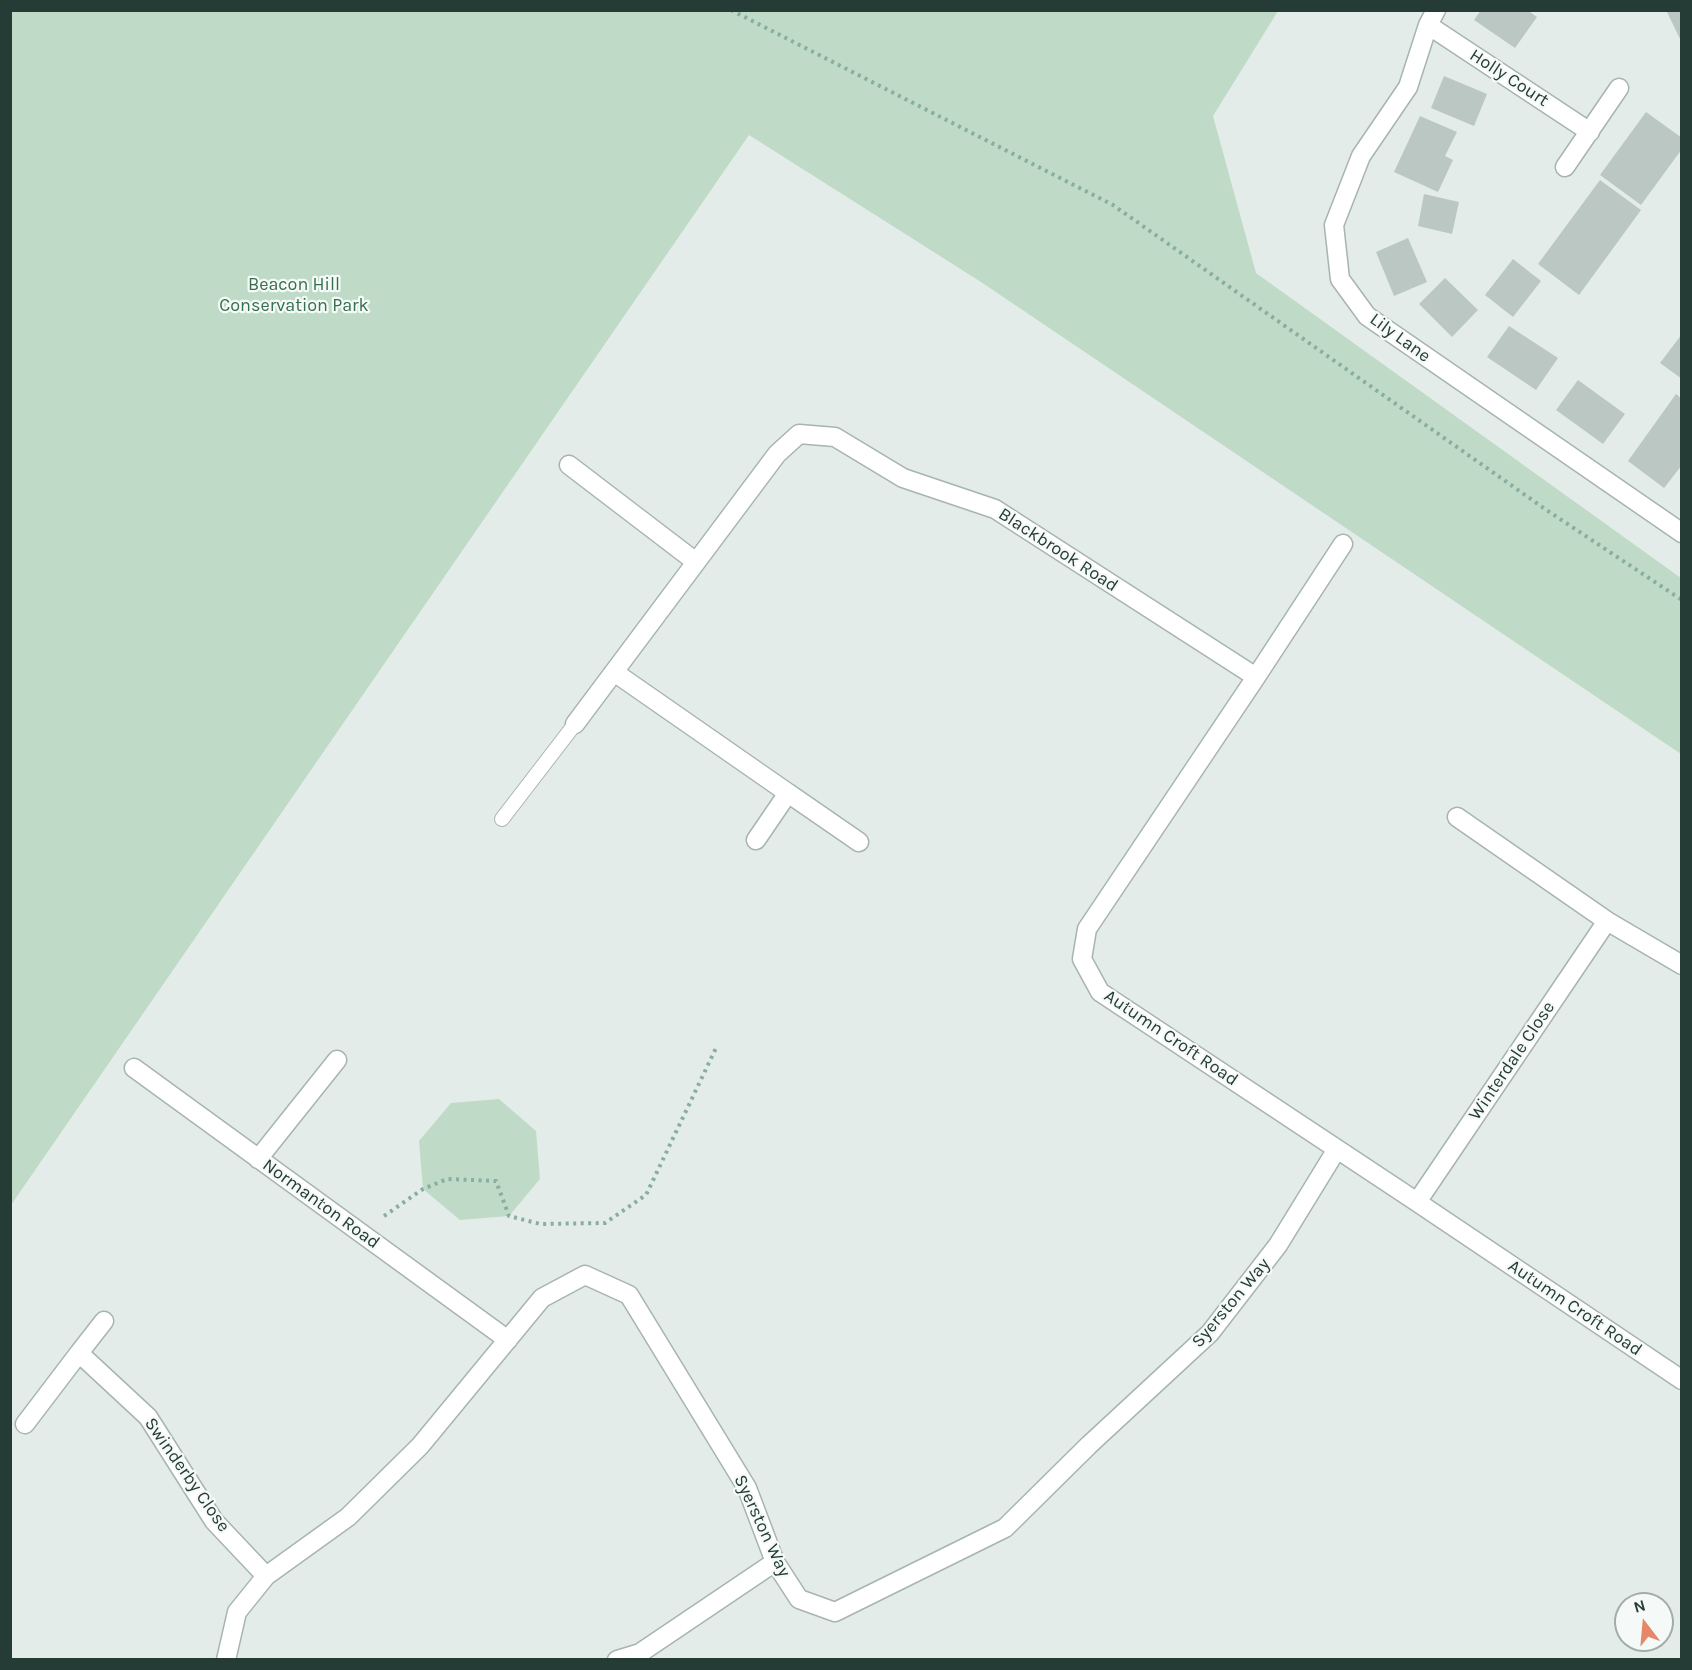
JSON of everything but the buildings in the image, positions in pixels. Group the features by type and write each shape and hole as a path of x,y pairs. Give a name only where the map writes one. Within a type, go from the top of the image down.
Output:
{"street":[{"name":"Holly Court","path":"1432,18 1590,132"},
{"name":"Lily Lane","path":"1432,18 1408,87 1361,156 1334,225 1340,279 1367,316 1682,533"},
{"path":"1565,167 1619,88"},
{"name":"Blackbrook Road","path":"575,724 777,454 800,434 835,437 903,478 995,509 1256,677"},
{"path":"570,465 696,562"},
{"name":"Autumn Croft Road","path":"1342,544 1087,929 1082,959 1100,992 1682,1380"},
{"path":"614,672 859,842"},
{"path":"756,840 788,793"},
{"path":"1457,817 1607,921 1682,965"},
{"name":"Winterdale Close","path":"1417,1202 1607,921"},
{"path":"258,1159 337,1060"},
{"name":"Normanton Road","path":"134,1068 508,1340"},
{"name":"Syerston Way","path":"226,1659 237,1612 266,1576 348,1517 420,1446 543,1298 585,1275 630,1295 747,1488 775,1562 799,1599 836,1612 1005,1528 1089,1445 1210,1333 1278,1245 1337,1149"},
{"path":"25,1425 104,1321"},
{"name":"Swinderby Close","path":"79,1353 148,1417 214,1521 266,1576"},
{"path":"617,1659 640,1653 775,1562"}],"lane":[{"path":"502,819 575,724"}],"path":[{"path":"731,10 1113,205 1545,509 1682,600"},
{"path":"364,1235 393,1208 423,1189 447,1179 496,1181 508,1216 540,1224 605,1223 646,1195 716,1048"}],"green space":[{"name":"Beacon Hill Conservation Park","path":"11,10 1278,11 1213,116 1256,273 1681,578 1681,754 981,282 749,135 11,1205"},
{"path":"499,1099 536,1131 540,1179 509,1216 460,1220 423,1189 419,1141 451,1103"}]}
